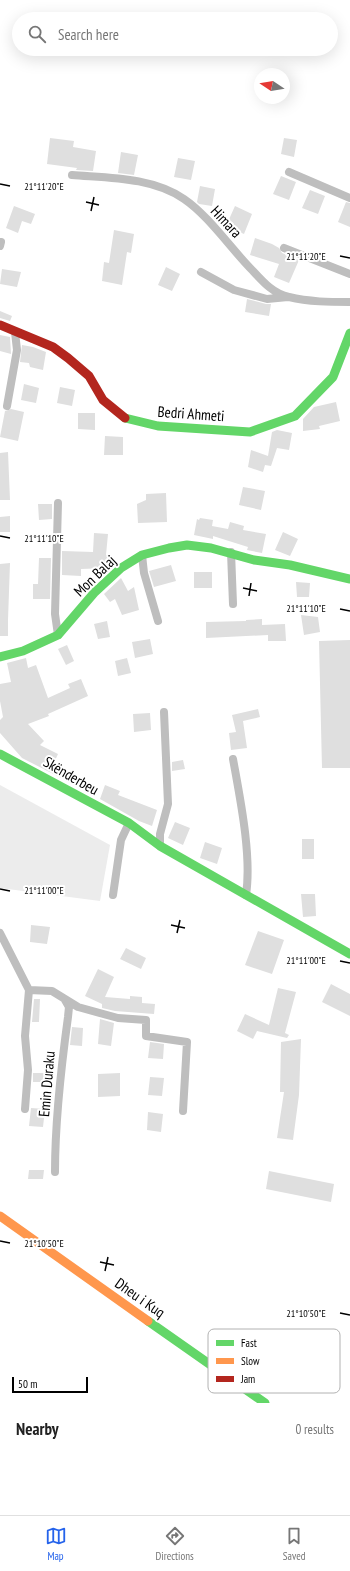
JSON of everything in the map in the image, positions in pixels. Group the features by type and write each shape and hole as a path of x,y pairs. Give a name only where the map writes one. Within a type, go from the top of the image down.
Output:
{"street":[{"path":"289,172 350,198"},
{"name":"Himara","path":"72,175 115,178 148,184 167,190 184,199 204,217 270,289 288,297 319,302 350,302"},
{"path":"284,248 350,274"},
{"path":"201,272 234,290 267,299 288,297"},
{"name":"Bedri Ahmeti","path":"0,325 53,347 68,358 89,376 103,400 126,419 158,426 250,432 295,416 333,377 350,333"},
{"path":"7,406 17,350 15,332"},
{"name":"Mon Balaj","path":"58,503 55,614 58,634"},
{"name":"Mon Balaj","path":"0,657 23,651 58,634 108,578 142,555 169,548 187,545 210,548 231,552 254,560 290,565 350,579"},
{"path":"231,552 233,604"},
{"path":"142,555 144,573 158,621"},
{"path":"160,846 160,834 168,804 164,712"},
{"name":"Skënderbeu","path":"0,754 128,824 160,846 350,954"},
{"path":"232,759 245,843 248,884 246,895"},
{"path":"113,895 121,840 128,824"},
{"path":"0,933 29,990 52,991 78,1007 118,1018 146,1020 146,1036 187,1042 183,1112"},
{"name":"Emin Duraku","path":"25,1109 28,1070 25,1036 29,990"},
{"name":"Emin Duraku","path":"55,1172 55,1151 60,1090 69,1007 65,999"},
{"name":"Dheu i Kuq","path":"0,1216 208,1363"},
{"name":"Dheu i Kuq","path":"250,1393 264,1403"}],"shaded area":[{"path":"0,785 110,845 100,901 0,888"}],"building":[{"path":"50,138 74,141 73,147 96,151 93,171 76,170 77,168 47,164"},
{"path":"284,138 297,140 294,157 281,154"},
{"path":"121,152 138,155 134,175 118,173"},
{"path":"178,158 195,161 191,180 174,177"},
{"path":"281,176 296,182 289,200 273,194"},
{"path":"200,186 215,189 212,206 199,204 197,202"},
{"path":"310,190 325,196 318,214 302,208"},
{"path":"346,202 350,203 350,227 338,222"},
{"path":"14,206 35,214 31,224 22,221 18,233 6,228"},
{"path":"235,206 252,214 244,234 226,226"},
{"path":"114,230 134,234 131,253 127,252 122,285 102,281 104,262 109,263"},
{"path":"255,238 272,244 279,248 282,253 299,260 289,283 274,277 279,264 250,255"},
{"path":"166,267 180,274 172,291 158,285"},
{"path":"2,269 21,272 17,287 0,284"},
{"path":"247,299 271,304 269,316 245,312"},
{"path":"0,311 12,316 10,321 0,318"},
{"path":"0,335 10,337 11,354 0,351"},
{"path":"22,345 46,352 43,370 30,367 29,363 20,362"},
{"path":"24,384 39,388 36,403 21,400"},
{"path":"60,387 75,390 72,406 57,403"},
{"path":"336,402 340,421 319,426 320,429 303,431 303,419 314,407"},
{"path":"11,409 24,412 18,441 0,437 5,411"},
{"path":"78,413 95,413 95,430 78,429"},
{"path":"277,430 292,433 289,450 277,448 271,466 265,465 263,472 248,467 251,450 268,456 272,432"},
{"path":"105,436 123,437 123,455 104,455"},
{"path":"8,452 10,500 0,500 0,453"},
{"path":"243,487 265,491 261,510 239,505"},
{"path":"166,493 167,522 138,523 137,504 146,500 146,494"},
{"path":"38,504 52,504 52,519 39,520"},
{"path":"10,516 10,532 0,532 0,517"},
{"path":"200,518 213,520 212,526 228,529 230,522 244,526 243,530 266,534 262,553 247,550 248,547 213,536 213,539 194,535 197,519 199,520"},
{"path":"283,532 298,539 290,556 275,550"},
{"path":"94,533 108,534 106,555 109,555 108,568 81,569 81,576 62,575 62,551 93,552"},
{"path":"39,558 51,558 50,599 33,599 33,584 38,584"},
{"path":"10,563 8,636 0,636 0,564"},
{"path":"171,565 176,581 154,587 149,571"},
{"path":"194,572 212,572 212,588 194,588"},
{"path":"121,578 128,591 134,587 139,610 122,615 115,599 110,602 104,594"},
{"path":"296,582 310,583 309,597 297,597"},
{"path":"301,615 318,617 320,632 304,635"},
{"path":"262,619 262,625 285,624 286,641 268,641 268,635 206,638 206,622"},
{"path":"107,621 110,637 98,639 94,624"},
{"path":"150,639 153,654 135,658 132,642"},
{"path":"350,640 350,768 322,768 319,641"},
{"path":"67,645 74,661 66,665 58,649"},
{"path":"26,658 28,668 36,665 48,698 70,688 68,684 81,679 88,696 48,714 49,716 28,724 44,741 40,745 58,754 53,765 74,774 71,783 22,758 0,733 0,720 3,717 0,701 0,684 11,682 7,663"},
{"path":"127,658 131,673 118,676 115,661"},
{"path":"258,709 260,717 243,721 247,748 231,750 229,733 236,732 232,715"},
{"path":"150,713 151,730 134,732 133,714"},
{"path":"183,760 185,769 172,771 172,762"},
{"path":"105,785 120,791 118,795 157,810 152,826 139,821 100,799"},
{"path":"175,822 190,828 183,845 168,838"},
{"path":"302,839 314,839 314,859 302,859"},
{"path":"205,842 222,848 217,864 200,858"},
{"path":"301,894 315,894 316,916 303,917"},
{"path":"31,925 50,927 47,944 30,942"},
{"path":"258,931 284,940 272,974 245,965"},
{"path":"126,948 146,958 141,969 120,959"},
{"path":"98,969 114,977 105,997 130,999 130,996 142,997 142,1003 155,1004 154,1014 115,1011 102,1008 102,1004 85,996"},
{"path":"331,984 350,994 350,1016 322,1002"},
{"path":"278,988 296,992 285,1033 289,1035 287,1038 257,1031 253,1039 237,1031 245,1014 269,1025"},
{"path":"34,999 40,999 39,1022 32,1022"},
{"path":"100,1019 114,1023 111,1046 98,1044"},
{"path":"72,1027 83,1028 82,1046 70,1045"},
{"path":"301,1039 299,1095 293,1140 277,1138 284,1092 280,1092 281,1042"},
{"path":"150,1042 164,1044 163,1059 148,1058"},
{"path":"33,1073 46,1073 46,1082 33,1082"},
{"path":"120,1073 120,1096 98,1097 98,1074"},
{"path":"150,1077 164,1078 162,1096 148,1095"},
{"path":"31,1108 45,1109 43,1127 29,1126"},
{"path":"148,1112 163,1114 161,1132 147,1130"},
{"path":"29,1170 44,1170 43,1179 28,1179"},
{"path":"269,1171 334,1184 331,1202 266,1189"}],"traffic: fast":[{"path":"125,418 158,426 250,432 295,416 333,377 350,333"},
{"path":"0,657 23,651 58,635 94,593 121,568 142,555 169,548 187,545 211,548 254,560 290,565 350,579"},
{"path":"0,754 129,823 160,846 350,954"},
{"path":"148,1321 208,1363"},
{"path":"251,1393 265,1403"}],"traffic: slow":[{"path":"0,1216 148,1321"}],"traffic: jam":[{"path":"0,325 53,347 68,358 89,376 103,400 125,418"}]}
